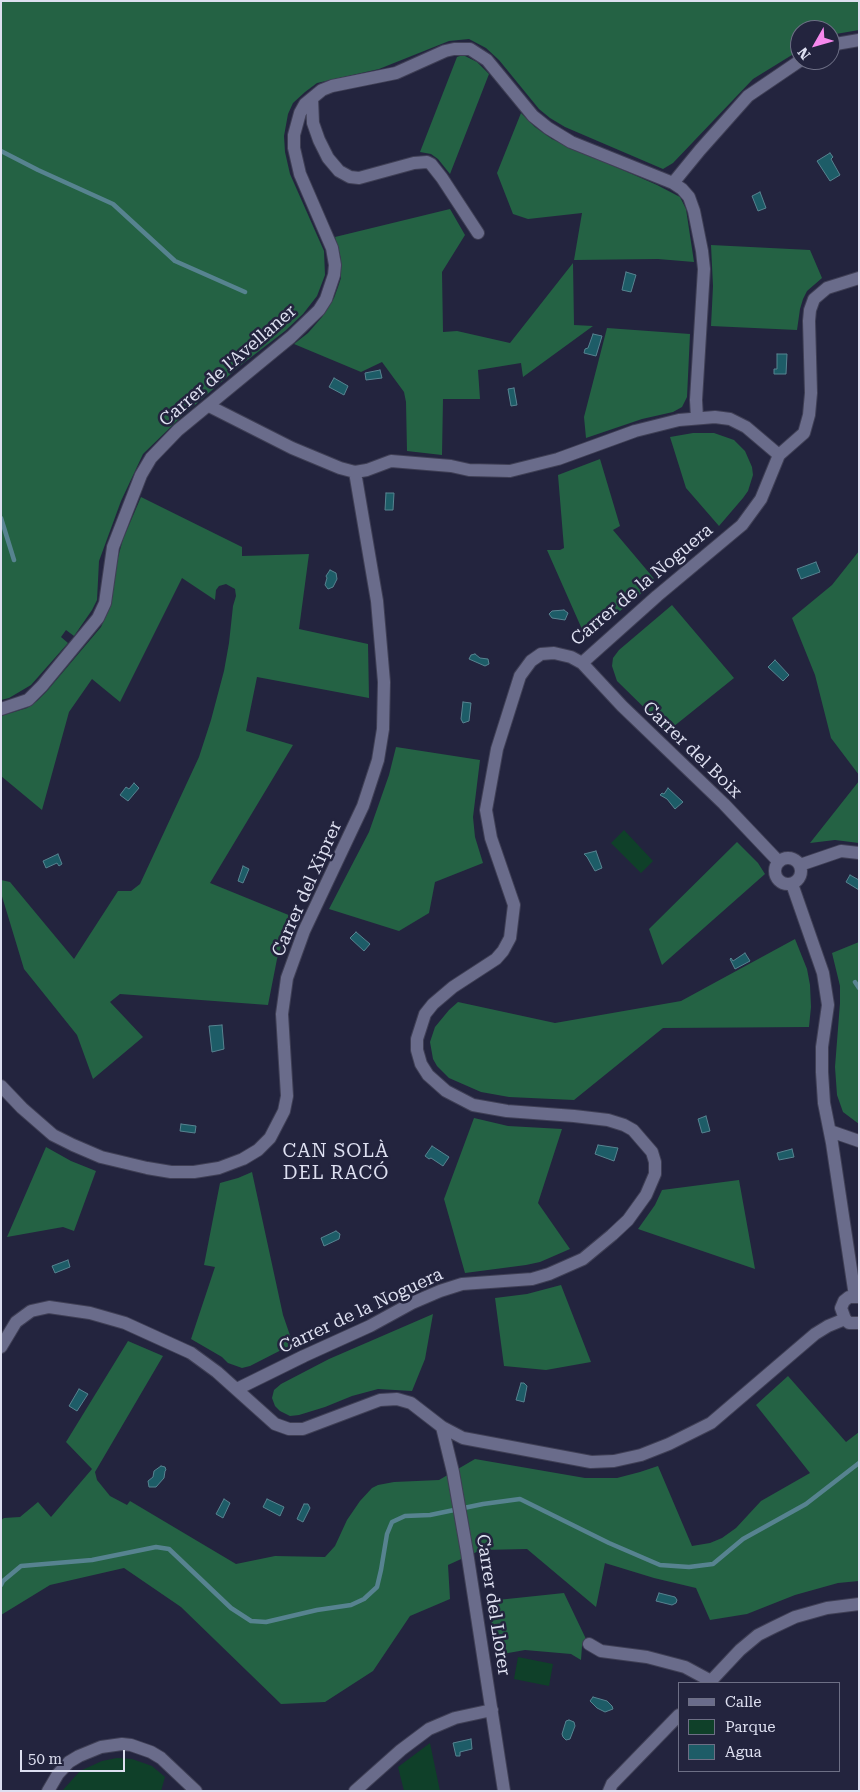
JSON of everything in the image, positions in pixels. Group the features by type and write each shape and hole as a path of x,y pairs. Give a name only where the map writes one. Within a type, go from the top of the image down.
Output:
{"street":[{"path":"840,43 859,40"},
{"name":"Carrer de l'Avellaner","path":"1,709 28,700 42,686 98,618 105,603 113,547 141,475 151,458 178,430 307,323 319,310 331,287 335,265 332,248 300,174 294,148 294,135 300,113 312,98 322,90 332,86 396,73 445,51 470,49 488,60 533,116 548,128 571,142 674,183 689,197 694,211 704,269 696,400 697,418"},
{"path":"674,183 700,150 748,96 790,67"},
{"path":"312,98 313,123 318,140 328,158 340,171 350,177 359,178 414,163 427,162 431,164 442,178 478,233"},
{"name":"Carrer de la Noguera","path":"237,1390 440,1291 462,1284 532,1279 583,1259 612,1236 628,1220 646,1195 655,1174 656,1162 652,1152 633,1130 624,1124 608,1120 507,1112 473,1105 458,1098 436,1083 421,1064 416,1039 420,1025 429,1009 453,988 496,959 510,938 514,905 491,838 486,810 497,749 520,676 531,661 541,654 554,653 571,657 582,663 657,596 742,525 761,499 779,455 804,432 809,415 811,393 809,321 814,299 827,288 859,278"},
{"path":"209,406 292,448 355,472 368,470 391,461 451,466 469,470 510,471 558,459 635,430 680,420 715,417 730,419 746,427 779,455"},
{"name":"Carrer del Xiprer","path":"1,1086 22,1108 53,1135 101,1157 147,1168 171,1172 194,1172 219,1168 243,1159 258,1150 270,1138 284,1112 287,1096 282,1014 287,978 304,932 363,806 378,760 383,729 384,682 377,601 355,472"},
{"name":"Carrer del Boix","path":"582,663 622,706 724,804 779,862"},
{"path":"800,865 841,851 859,854"},
{"path":"786,858 794,860 800,865 800,878 792,884 783,884 777,878 775,869 779,862 786,858"},
{"path":"792,884 823,974 828,1005 822,1072 824,1103 857,1296 849,1297 844,1301 841,1308 845,1319 849,1322 859,1323"},
{"path":"830,1131 859,1141"},
{"path":"1,1347 16,1322 31,1311 49,1307 80,1311 125,1323 191,1352 275,1424 289,1429 304,1429 380,1400 397,1400 411,1403 442,1427 463,1438 591,1462 641,1455 711,1424 815,1334 845,1319"},
{"name":"Carrer del Llorer","path":"442,1427 453,1472 467,1552 504,1791"},
{"path":"588,1644 601,1651 646,1657 685,1667 710,1682 740,1650 758,1635 795,1617 827,1608 859,1604"},
{"path":"355,1791 401,1750 429,1729 455,1718 492,1710"},
{"path":"609,1791 612,1784 678,1716"},
{"path":"48,1791 58,1774 79,1756 101,1747 122,1744 131,1744 152,1752 168,1764 196,1791"}],"green space":[{"path":"624,830 653,861 641,873 611,843"},
{"path":"518,1657 553,1664 549,1686 514,1679"},
{"path":"430,1743 440,1791 404,1791 398,1767"},
{"path":"117,1758 132,1759 152,1766 165,1777 161,1791 62,1791 80,1771 102,1761"}],"shaded area":[{"path":"1,1 859,1 859,30 840,33 840,20 790,20 790,56 753,79 673,163 663,169 565,127 550,118 539,109 499,60 486,48 469,39 449,41 379,69 317,83 305,92 293,103 288,114 284,136 285,152 290,174 324,251 325,275 317,296 303,314 285,331 241,365 181,417 143,454 121,501 99,561 97,600 92,610 74,636 66,630 61,637 68,643 31,685 9,698 1,700"},
{"path":"463,55 477,62 489,74 450,174 438,159 431,154 420,152 457,57"},
{"path":"521,113 535,127 552,139 680,197 686,209 694,262 658,259 574,260 582,213 528,219 513,214 497,173"},
{"path":"450,209 465,235 442,272 443,332 457,331 510,343 573,263 574,325 593,326 523,377 521,363 478,370 480,399 443,399 442,455 407,451 404,392 382,362 361,372 294,344 308,333 322,317 334,298 341,278 341,259 335,237"},
{"path":"711,245 810,250 822,278 807,291 803,299 797,330 711,326 713,286"},
{"path":"607,328 690,334 687,397 682,407 673,412 642,419 586,438 584,417"},
{"path":"693,433 714,433 734,440 745,451 752,467 753,475 748,491 719,526 686,488 670,437"},
{"path":"600,459 620,526 613,530 656,581 607,622 585,636 547,550 560,550 564,548 558,475"},
{"path":"141,497 242,547 242,556 309,554 299,629 368,644 369,698 257,677 246,731 293,745 210,883 291,916 277,959 268,1005 120,994 110,1002 143,1037 93,1079 77,1035 24,969 1,893 1,880 10,882 74,959 118,891 131,891 140,884 199,757 211,720 224,671 236,596 235,589 226,584 219,586 216,590 215,600 182,578 120,702 92,679 69,712 42,810 1,776 1,716 27,708 37,701 101,627 111,605 117,561 123,539"},
{"path":"859,551 859,775 831,738 815,675 792,618 832,585"},
{"path":"672,605 734,678 668,731 617,681 612,666 613,658 619,650"},
{"path":"396,747 480,760 473,817 475,837 483,863 435,882 429,913 399,931 329,909 369,832 389,775"},
{"path":"859,781 859,843 835,840 810,843"},
{"path":"737,842 758,863 765,874 662,965 649,929"},
{"path":"795,939 807,969 810,985 811,1007 809,1027 663,1028 574,1100 509,1097 481,1092 449,1078 433,1059 430,1042 435,1027 458,1002 555,1023 681,1001"},
{"path":"859,942 859,1124 843,1112 837,1095 835,1067 840,986 832,953"},
{"path":"474,1118 508,1126 562,1129 538,1203 570,1249 540,1262 465,1273 444,1199"},
{"path":"46,1147 71,1161 96,1171 74,1231 63,1227 7,1237"},
{"path":"252,1172 283,1315 293,1344 250,1366 242,1368 228,1363 222,1357 191,1339 215,1267 204,1265 220,1183"},
{"path":"739,1180 755,1269 638,1229 655,1205 662,1190"},
{"path":"561,1285 591,1362 546,1370 504,1366 495,1298 527,1294"},
{"path":"433,1314 425,1359 412,1391 378,1389 299,1415 290,1416 275,1406 272,1398 274,1390 281,1384 329,1359"},
{"path":"128,1341 163,1356 95,1472 97,1480 110,1496 127,1505 130,1501 236,1564 275,1556 325,1557 335,1546 347,1520 372,1488 394,1482 439,1480 475,1459 585,1478 617,1478 658,1466 692,1546 710,1543 722,1538 736,1528 761,1501 810,1473 756,1405 788,1376 846,1442 859,1432 859,1581 838,1583 795,1595 747,1614 710,1620 696,1588 605,1563 596,1607 527,1549 481,1550 448,1565 450,1599 410,1616 373,1671 325,1702 281,1704 181,1607 124,1568 50,1585 1,1615 1,1520 4,1518 20,1517 38,1502 51,1517 92,1469 66,1442"},
{"path":"564,1593 586,1639 582,1646 581,1660 571,1654 525,1650 497,1655 488,1601"}],"water":[{"path":"830,153 833,157 831,159 840,175 830,181 817,161"},
{"path":"760,192 766,208 758,211 752,196"},
{"path":"626,272 636,275 631,292 622,290"},
{"path":"593,334 602,336 596,356 584,353"},
{"path":"777,354 787,354 786,374 774,374 774,369 777,369"},
{"path":"380,370 382,378 366,380 365,373"},
{"path":"334,378 348,386 344,395 329,387"},
{"path":"514,388 517,405 511,406 508,389"},
{"path":"386,493 394,493 393,510 385,510"},
{"path":"816,562 820,572 801,579 797,569"},
{"path":"330,570 336,573 337,579 333,587 328,589 325,585 326,576"},
{"path":"564,610 568,613 565,620 552,618 549,614 552,611"},
{"path":"475,654 480,658 488,659 489,664 485,666 469,659 471,655"},
{"path":"775,660 789,675 783,681 768,667"},
{"path":"463,702 471,703 469,721 463,723 461,719"},
{"path":"134,783 139,788 128,801 120,795 126,787 129,789"},
{"path":"668,788 683,802 675,809 667,799 660,795 664,794"},
{"path":"596,851 602,868 595,871 584,854"},
{"path":"58,854 62,864 59,866 57,863 46,868 43,861"},
{"path":"243,866 249,869 243,883 238,881"},
{"path":"850,875 859,880 859,890 846,882"},
{"path":"356,932 370,944 364,951 350,938"},
{"path":"745,953 750,961 735,969 730,959 733,961"},
{"path":"222,1025 224,1049 212,1052 209,1026"},
{"path":"706,1116 710,1131 702,1133 698,1119"},
{"path":"181,1124 196,1126 195,1133 180,1131"},
{"path":"598,1145 618,1148 614,1161 595,1154"},
{"path":"432,1146 449,1157 443,1166 425,1156"},
{"path":"792,1149 794,1157 779,1160 777,1153"},
{"path":"336,1231 340,1234 339,1239 324,1246 321,1238"},
{"path":"68,1260 70,1267 55,1273 52,1266"},
{"path":"521,1383 527,1386 524,1402 516,1400"},
{"path":"79,1389 88,1394 77,1411 69,1406"},
{"path":"161,1466 165,1467 166,1470 164,1478 156,1487 149,1487 148,1481 153,1477 154,1471"},
{"path":"224,1499 230,1503 223,1518 216,1514"},
{"path":"267,1499 284,1507 280,1516 263,1507"},
{"path":"304,1504 308,1504 310,1508 303,1522 297,1519"},
{"path":"659,1593 675,1597 676,1603 672,1605 656,1601"},
{"path":"593,1697 607,1701 613,1709 605,1712 597,1708 590,1701"},
{"path":"566,1721 574,1722 575,1726 570,1739 566,1740 562,1734"},
{"path":"471,1739 472,1749 460,1752 460,1756 456,1756 453,1743"}],"waterway":[{"path":"1,151 113,204 175,261 245,292"},
{"path":"1,518 14,560"},
{"path":"855,982 859,988"},
{"path":"1,1585 3,1581 21,1566 92,1560 156,1547 169,1549 231,1608 251,1621 266,1622 317,1610 351,1605 364,1599 377,1587 387,1534 392,1522 405,1516 430,1515 483,1504 520,1499 609,1543 660,1565 689,1567 713,1564 743,1539 806,1504 859,1463"}],"district":[{"name":"CAN SOLÀ DEL RACÓ","path":"336,1162"}]}
